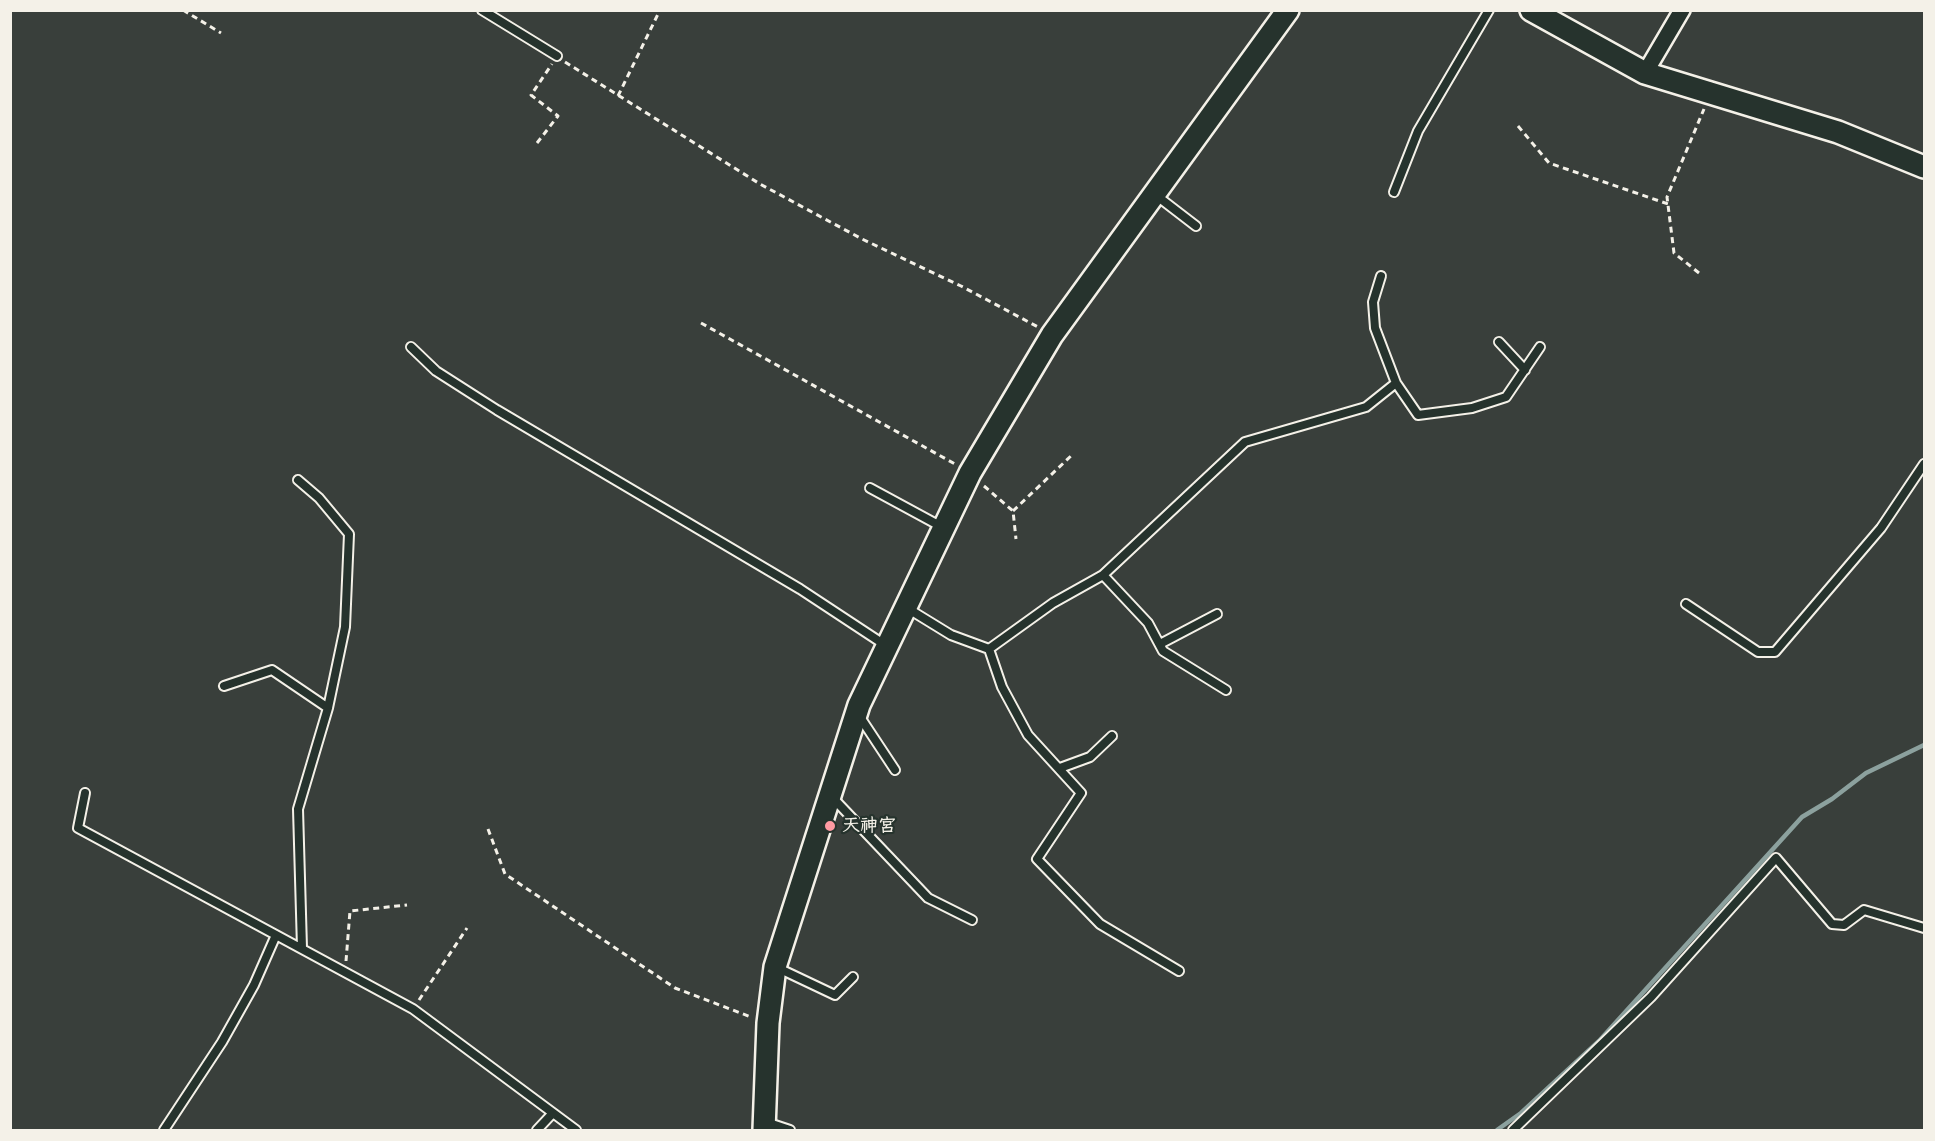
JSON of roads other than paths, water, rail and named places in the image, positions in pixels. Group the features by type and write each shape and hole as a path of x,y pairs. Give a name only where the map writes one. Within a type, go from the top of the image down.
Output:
{"street":[{"path":"764,1126 768,1023 775,967 857,712 887,646 970,473 1052,335 1288,10"},
{"path":"1531,10 1645,73 1838,132 1924,166"},
{"path":"1645,73 1682,10"}],"lane":[{"path":"482,10 557,56"},
{"path":"1394,192 1418,131 1489,10"},
{"path":"1155,194 1196,225"},
{"path":"1381,276 1373,302 1375,328 1396,383 1418,415 1472,408 1506,397 1540,346"},
{"path":"1499,342 1526,370"},
{"path":"411,347 436,371 497,410 800,589 887,646"},
{"path":"989,649 1053,603 1103,575 1245,442 1366,407 1396,383"},
{"path":"1686,604 1758,652 1775,652 1881,528 1924,464"},
{"path":"298,480 319,498 349,534 345,627 328,708 298,809 302,948"},
{"path":"870,488 943,527"},
{"path":"1103,575 1148,623 1163,651 1226,690"},
{"path":"906,607 951,635 989,649"},
{"path":"1160,644 1217,614"},
{"path":"989,649 1002,687 1028,735 1081,793 1037,859 1100,924 1179,971"},
{"path":"224,686 272,670 328,708"},
{"path":"857,712 867,723 895,770"},
{"path":"1060,768 1090,757 1113,736"},
{"path":"85,793 78,828 302,948 345,975 412,1009 576,1131"},
{"path":"830,796 928,898 972,920"},
{"path":"1513,1131 1651,997 1776,858 1832,924 1844,925 1864,910 1924,928"},
{"path":"164,1131 222,1042 254,985 276,935"},
{"path":"775,967 835,995 853,977"},
{"path":"537,1131 552,1114"},
{"path":"764,1126 790,1131"}],"waterway":[{"path":"1497,1130 1521,1113 1599,1041 1802,817 1832,799 1866,773 1924,745"}],"place":[{"name":"天神宮","path":"830,826"}]}
